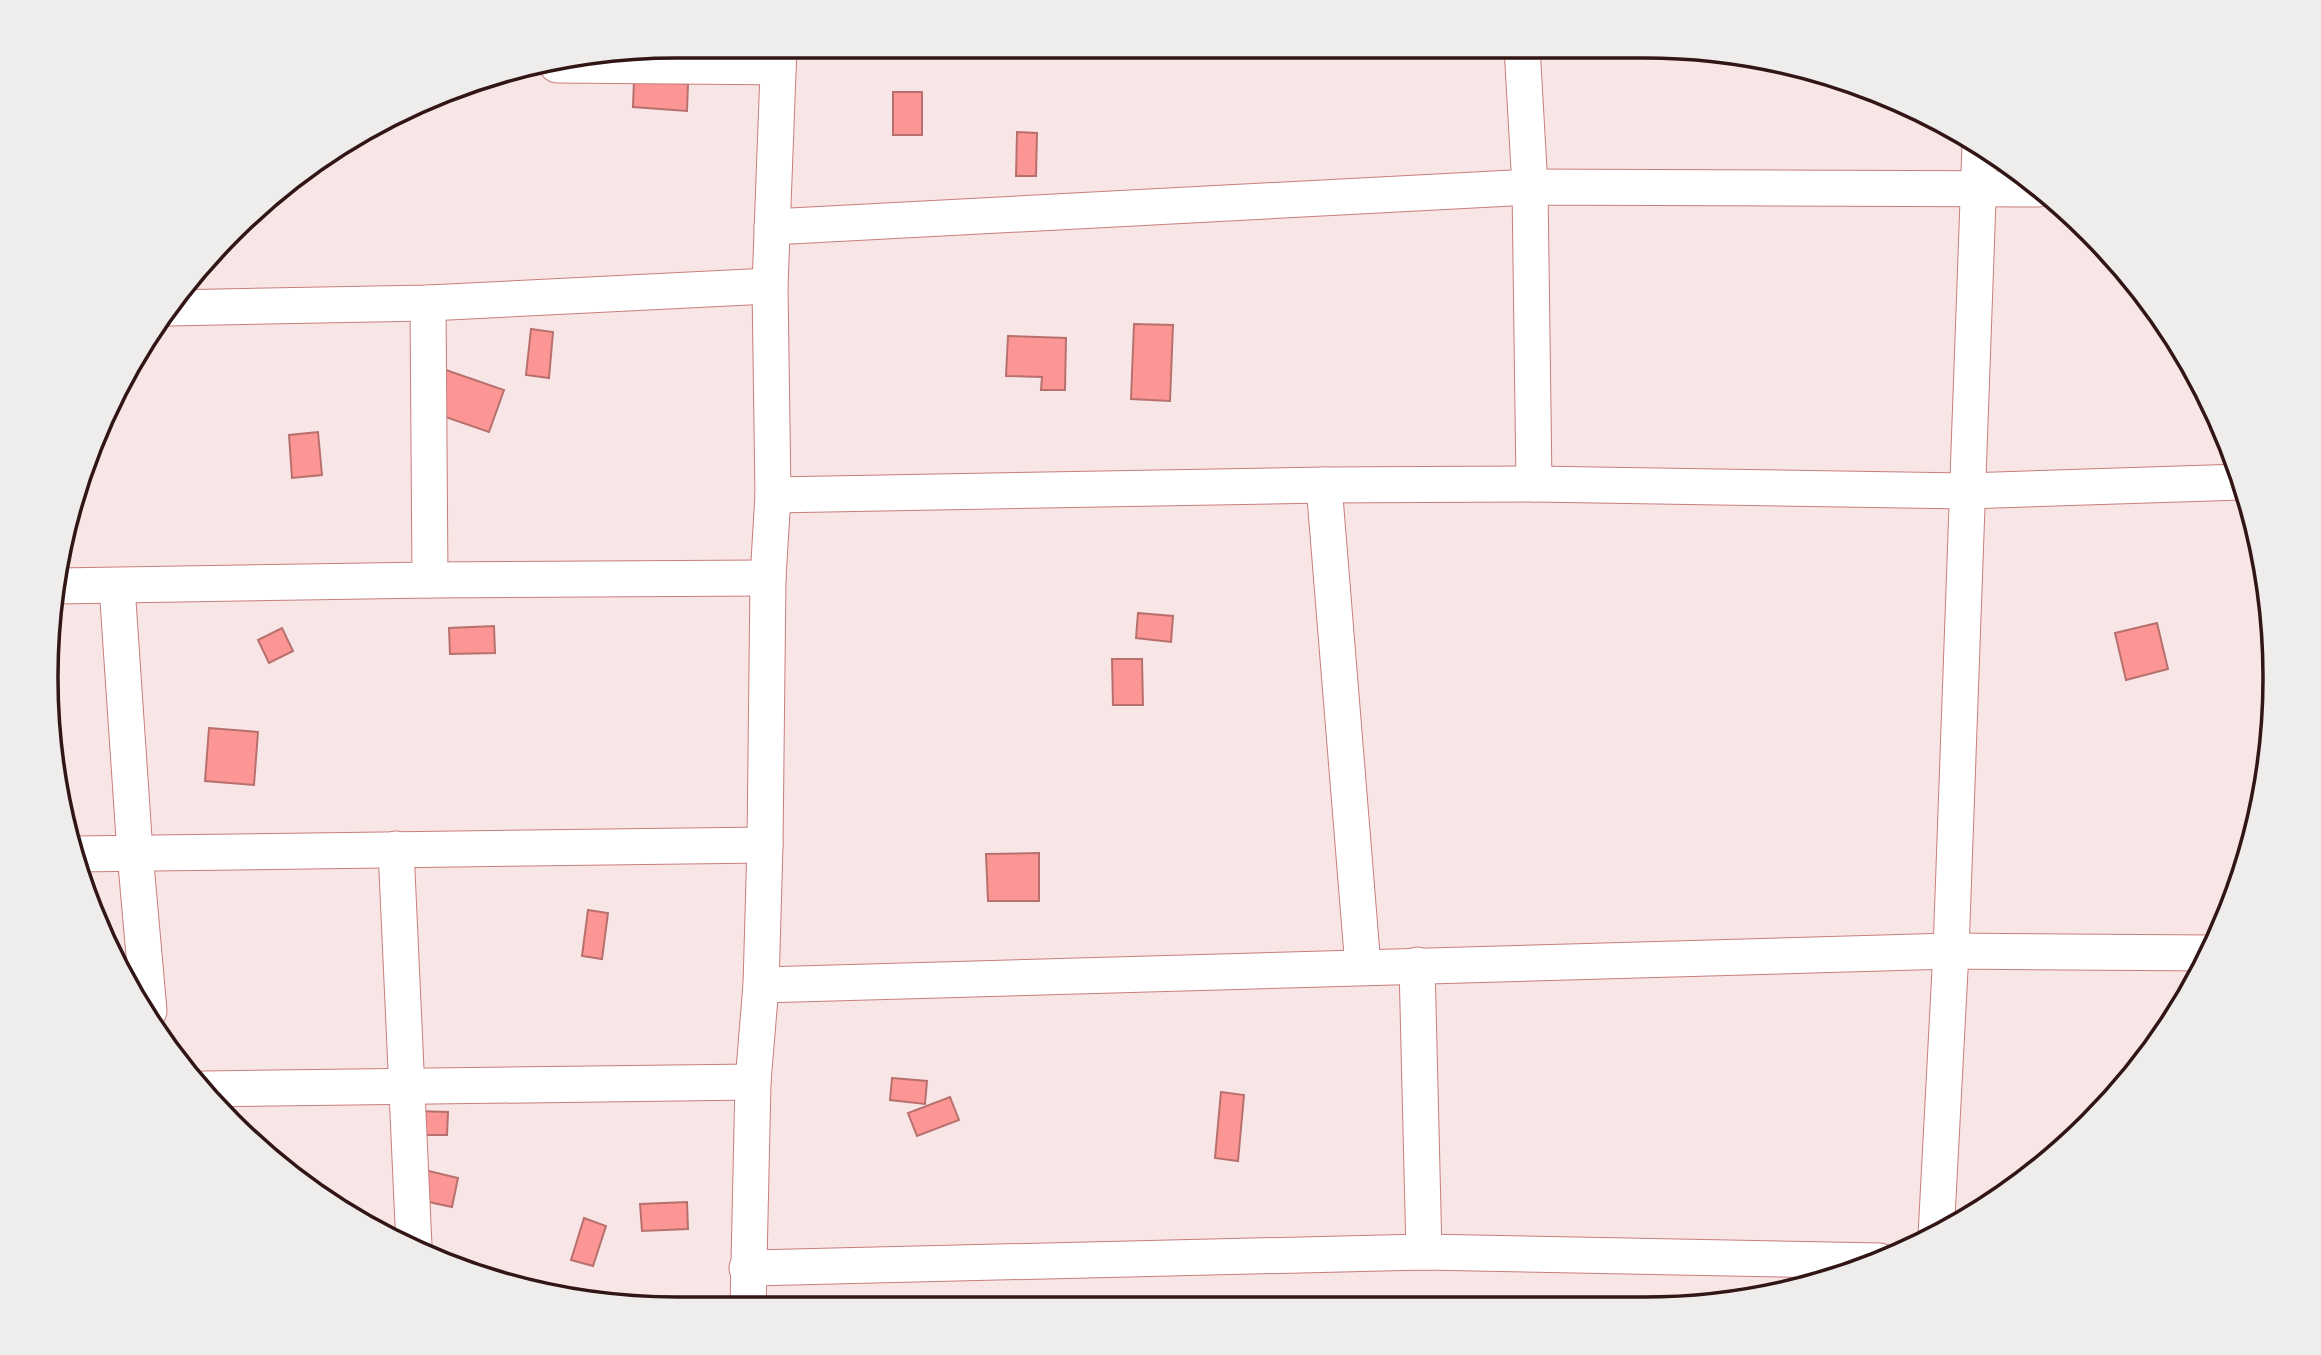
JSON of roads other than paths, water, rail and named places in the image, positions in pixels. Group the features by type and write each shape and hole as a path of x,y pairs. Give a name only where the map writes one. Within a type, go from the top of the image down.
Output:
{"street":[{"path":"593,64 750,58"},
{"path":"748,1297 752,1082 761,985 765,845 768,578 773,495 770,286 778,58"},
{"path":"1523,58 1530,187 1534,484"},
{"path":"1937,1223 1951,951 1979,157"},
{"path":"772,227 1530,187 2025,189"},
{"path":"180,308 428,303 770,286"},
{"path":"428,303 430,580"},
{"path":"773,495 1534,484 1966,491 2231,482"},
{"path":"1324,485 1363,967"},
{"path":"65,586 768,578"},
{"path":"117,586 148,998"},
{"path":"84,854 765,845"},
{"path":"396,849 414,1238"},
{"path":"761,985 1951,951 2199,953"},
{"path":"1417,965 1423,1252"},
{"path":"215,1089 752,1082"},
{"path":"747,1268 1423,1252 1853,1260"}]}
